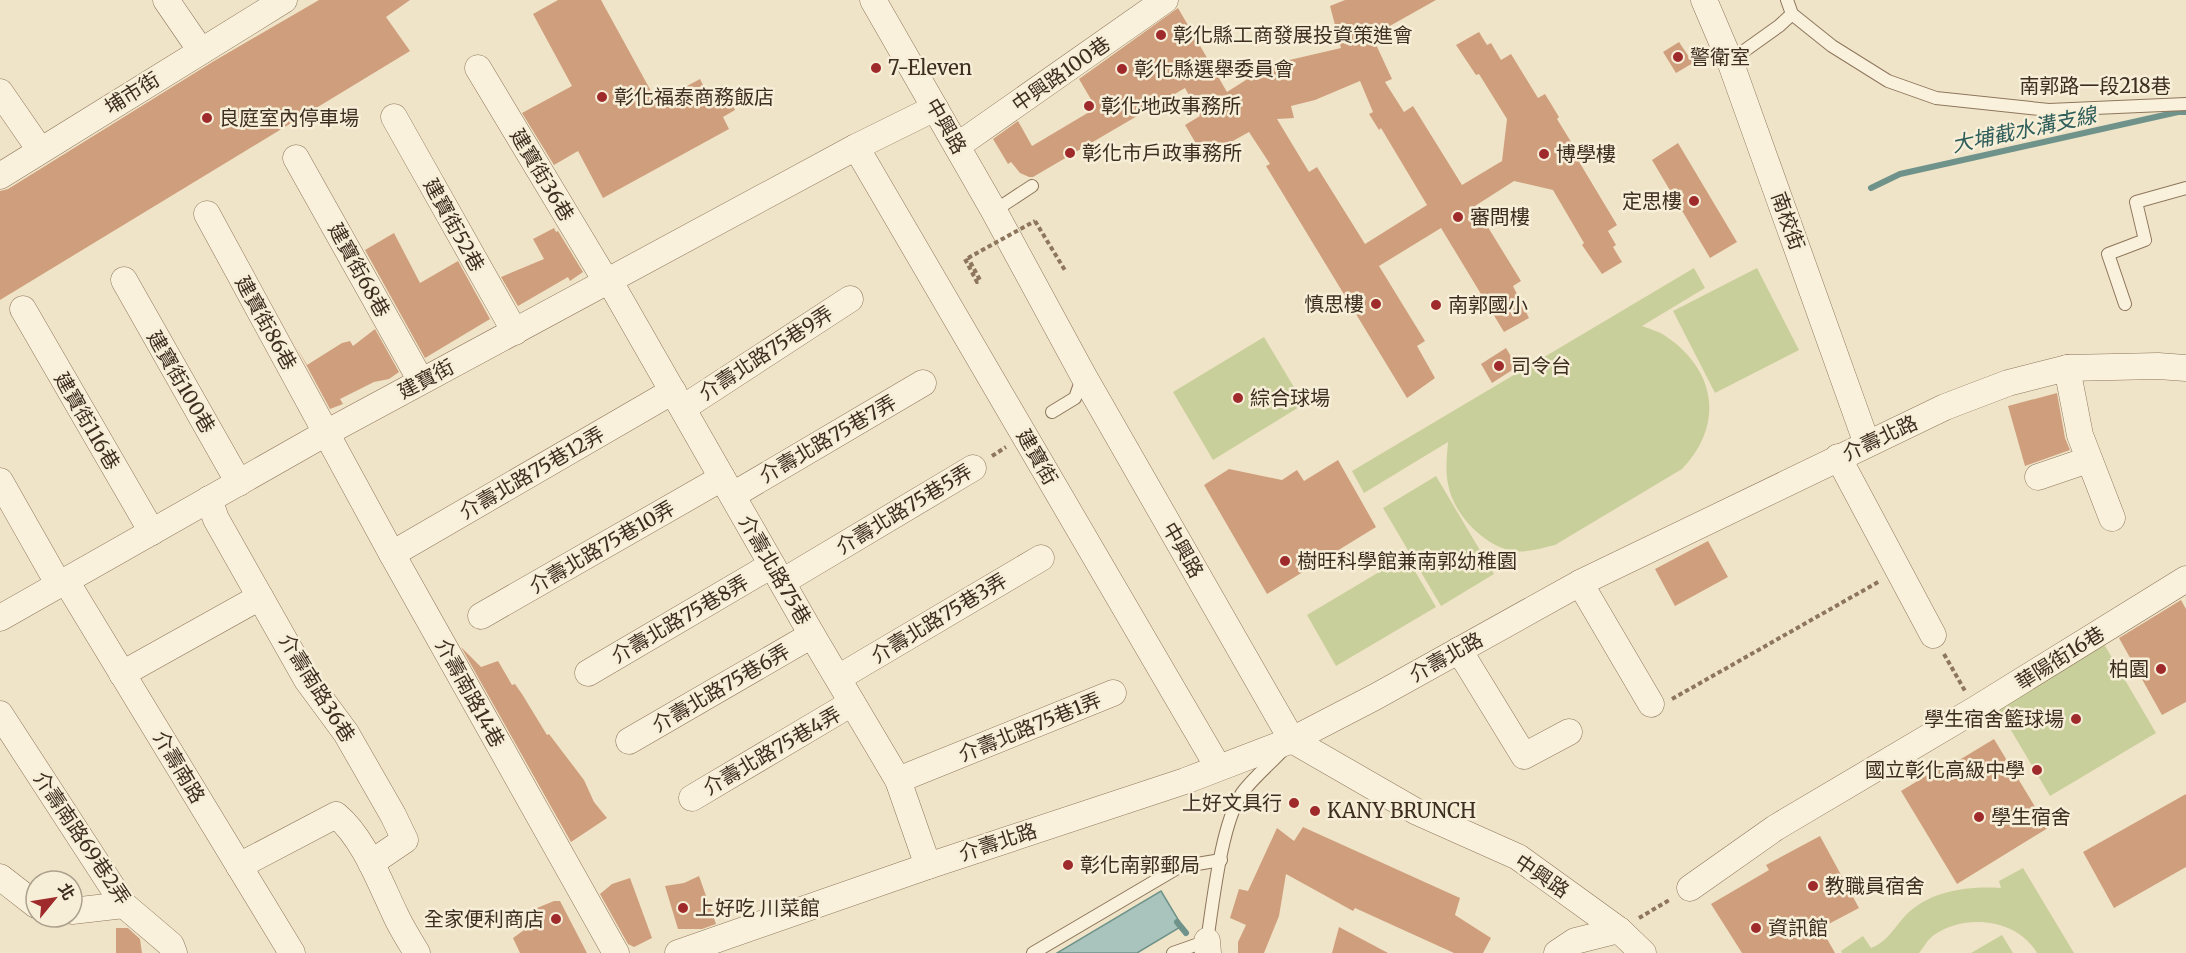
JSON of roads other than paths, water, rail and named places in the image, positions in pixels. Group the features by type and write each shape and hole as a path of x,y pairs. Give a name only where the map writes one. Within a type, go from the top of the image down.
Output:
{"street":[{"path":"166,0 201,51"},
{"name":"中興路","path":"873,0 994,211 1083,375 1292,740 1417,812 1518,857 1619,930 1643,953"},
{"name":"中興路100巷","path":"957,146 1165,0"},
{"name":"南校街","path":"1704,0 1730,61 1868,444"},
{"name":"埔市街","path":"0,176 279,2"},
{"name":"建寶街36巷","path":"478,68 608,281"},
{"path":"0,92 40,150"},
{"name":"建寶街","path":"0,618 421,381 856,147 935,108"},
{"name":"建寶街52巷","path":"394,117 515,332"},
{"name":"建寶街","path":"856,147 1218,767"},
{"name":"建寶街68巷","path":"297,158 421,381"},
{"name":"建寶街86巷","path":"207,214 326,433"},
{"name":"建寶街100巷","path":"124,280 239,483"},
{"name":"介壽北路75巷","path":"608,281 898,780 928,866"},
{"name":"介壽北路75巷9弄","path":"678,400 850,299"},
{"name":"建寶街116巷","path":"23,309 152,532"},
{"name":"介壽北路","path":"690,951 928,866 1185,781 1292,740 1580,583 1945,407 2008,383 2067,368 2158,366 2186,368"},
{"path":"2067,368 2080,435 2112,518"},
{"name":"介壽北路75巷7弄","path":"727,486 923,383"},
{"name":"介壽北路75巷12弄","path":"392,554 678,400"},
{"name":"介壽南路14巷","path":"326,433 616,953"},
{"path":"1838,457 1933,635"},
{"path":"2038,477 2088,460"},
{"name":"介壽北路75巷5弄","path":"777,574 973,468"},
{"name":"介壽南路","path":"0,482 62,583 122,674 292,953"},
{"name":"介壽北路75巷10弄","path":"481,616 727,486"},
{"name":"介壽南路36巷","path":"209,500 216,519 307,680 346,733 405,840 371,863"},
{"name":"介壽北路75巷3弄","path":"838,678 1041,558"},
{"name":"介壽北路75巷8弄","path":"588,673 777,574"},
{"name":"華陽街16巷","path":"1690,888 1775,828 1976,709 2186,579"},
{"path":"1580,583 1652,704"},
{"path":"122,674 260,597"},
{"name":"介壽北路75巷6弄","path":"629,741 812,635"},
{"path":"1458,650 1524,756 1569,732"},
{"name":"介壽北路75巷1弄","path":"898,780 1113,693"},
{"name":"介壽北路75巷4弄","path":"692,798 852,704"},
{"name":"介壽南路69巷2弄","path":"0,714 124,905 171,945 174,953"},
{"path":"239,866 336,815 346,823 371,863 397,919 417,953"},
{"path":"0,878 24,895"},
{"path":"84,910 124,905"},
{"path":"1557,953 1575,941 1619,930"}],"lane":[{"path":"1730,61 1792,14 1787,0"},
{"name":"南郭路一段218巷","path":"1792,14 1832,46 1887,81 1936,98 2049,110 2186,104"},
{"path":"994,211 1032,186"},
{"path":"2125,304 2108,254 2145,240 2136,202 2186,188"},
{"path":"1052,412 1075,398 1083,375"},
{"path":"1173,953 1207,947 1230,819 1242,794 1292,740"},
{"path":"1033,953 1179,867 1221,860"}],"water":[{"path":"1161,891 1182,926 1137,953 1057,953"}],"waterway":[{"name":"大埔截水溝支線","path":"1871,188 1900,174 2186,112"},
{"path":"1177,922 1186,933"}],"place":[{"name":"彰化縣工商發展投資策進會","path":"1161,35"},
{"name":"警衛室","path":"1678,57"},
{"name":"7-Eleven","path":"876,68"},
{"name":"彰化縣選舉委員會","path":"1122,69"},
{"name":"彰化福泰商務飯店","path":"602,97"},
{"name":"彰化地政事務所","path":"1089,106"},
{"name":"良庭室內停車場","path":"207,118"},
{"name":"彰化市戶政事務所","path":"1070,153"},
{"name":"博學樓","path":"1544,154"},
{"name":"定思樓","path":"1694,201"},
{"name":"審問樓","path":"1458,217"},
{"name":"慎思樓","path":"1376,304"},
{"name":"南郭國小","path":"1436,305"},
{"name":"司令台","path":"1499,366"},
{"name":"綜合球場","path":"1238,398"},
{"name":"樹旺科學館兼南郭幼稚園","path":"1285,561"},
{"name":"柏園","path":"2161,669"},
{"name":"學生宿舍籃球場","path":"2076,719"},
{"name":"國立彰化高級中學","path":"2037,770"},
{"name":"上好文具行","path":"1294,803"},
{"name":"KANY BRUNCH","path":"1315,811"},
{"name":"學生宿舍","path":"1979,817"},
{"name":"彰化南郭郵局","path":"1068,865"},
{"name":"教職員宿舍","path":"1813,886"},
{"name":"上好吃 川菜館","path":"683,908"},
{"name":"全家便利商店","path":"556,919"},
{"name":"資訊館","path":"1756,928"}]}
